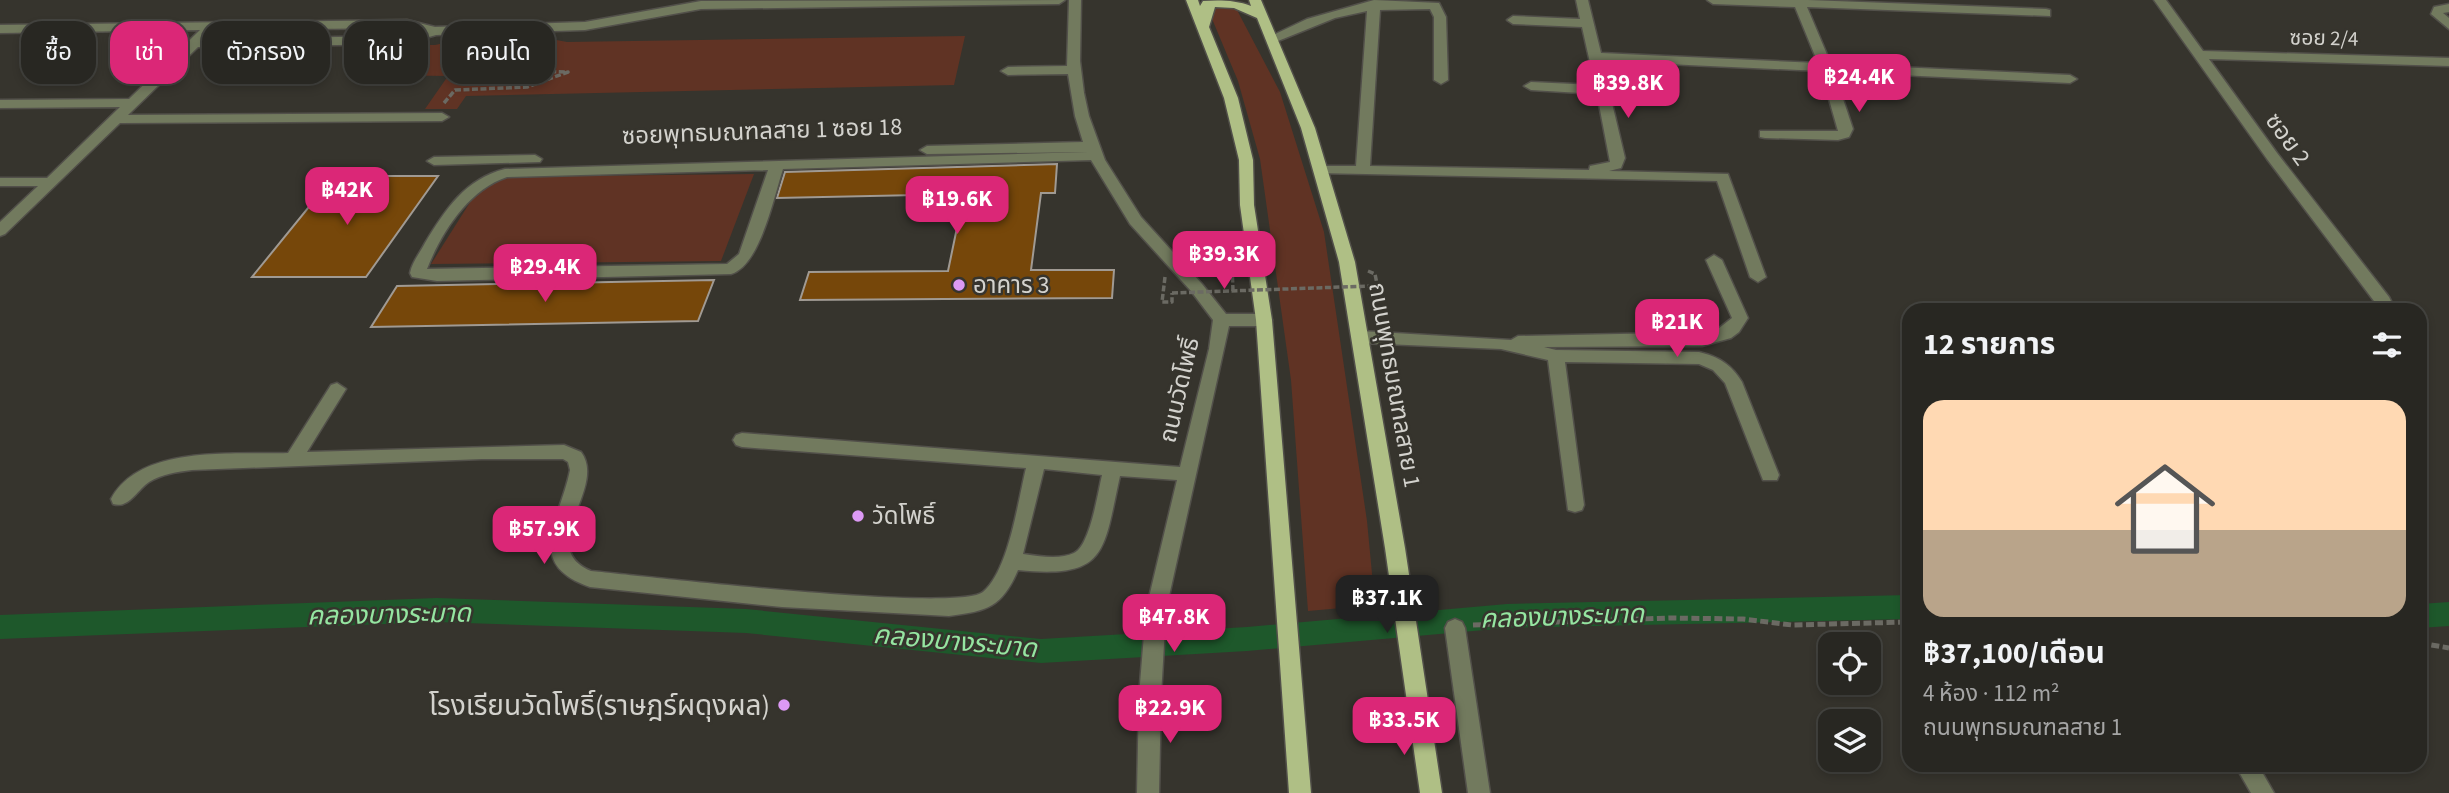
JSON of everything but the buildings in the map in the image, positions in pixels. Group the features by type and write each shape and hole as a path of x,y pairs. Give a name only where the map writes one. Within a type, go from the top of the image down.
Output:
{"main road":[{"path":"1192,0 1231,98 1246,160 1247,205 1264,320 1300,793"},
{"path":"1203,26 1207,4 1218,0 1240,4 1262,16"},
{"name":"ถนนพุทธมณฑลสาย 1","path":"1255,0 1273,37 1321,170 1347,262 1395,548 1431,793"}],"street":[{"path":"194,43 405,40 435,31 585,26 701,5 1059,0"},
{"name":"ถนนวัดโพธิ์","path":"1075,0 1074,69 1082,122 1094,151 1135,218 1203,293 1221,320 1217,349 1156,610 1150,696 1148,793"},
{"path":"1563,169 1607,169 1616,165 1618,158 1583,0"},
{"path":"1713,0 2046,13"},
{"name":"ซอย 2","path":"2161,0 2198,55 2383,301"},
{"path":"1273,37 1337,9 1410,2 1435,6 1440,17 1441,80"},
{"path":"1765,134 1844,134 1846,129 1827,70 1799,2"},
{"path":"1363,170 1374,4"},
{"path":"2449,8 2438,10 2437,14 2449,25"},
{"path":"1513,20 1588,23"},
{"path":"330,25 407,24 435,31"},
{"path":"0,29 202,27"},
{"path":"0,232 202,35"},
{"name":"ซอย 2/4","path":"2198,55 2449,62"},
{"path":"1597,57 1827,70 2070,79"},
{"path":"1008,71 1074,69"},
{"path":"1531,86 1604,90"},
{"path":"0,104 132,103"},
{"path":"116,119 437,117"},
{"name":"ซอยพุทธมณฑลสาย 1 ซอย 18","path":"434,161 752,156 1044,145 1094,151"},
{"path":"776,165 746,257 731,268 437,276 418,273 419,267 470,189 492,176 524,172 776,165 1094,151"},
{"path":"1321,170 1723,177 1758,277"},
{"path":"0,182 51,182"},
{"path":"1361,337 1501,342 1702,340 1721,337 1734,330 1740,318 1714,260"},
{"path":"1221,320 1264,320"},
{"path":"1501,342 1556,356 1699,358 1714,362 1726,371 1733,382 1770,475"},
{"path":"1556,356 1575,505"},
{"path":"294,458 337,389"},
{"path":"742,440 1186,474"},
{"path":"120,499 138,479 160,468 294,458 564,452 574,456 579,463 559,552 567,567 590,579 782,599 949,608 988,600 1001,586 1012,561 1037,462"},
{"path":"1012,561 1073,562 1087,556 1095,540 1113,469"},
{"path":"1455,628 1479,793"},
{"path":"2250,772 2263,793"}],"path":[{"path":"437,117 455,90 527,88 568,72 534,71 562,28"},
{"path":"1183,271 1163,277 1162,302 1172,302 1172,293 1371,286"},
{"path":"1455,628 1528,621 1670,618 1743,619 1792,625 1902,622"},
{"path":"2427,644 2449,648"}],"shaded area":[{"path":"1217,6 1237,10 1280,92 1324,232 1367,521 1375,605 1308,611 1291,380 1260,159 1238,81 1210,14 1211,8"},
{"path":"965,36 954,85 466,96 457,109 425,109 442,84 555,84 555,40 567,42"},
{"path":"442,43 442,76 428,76 428,45"},
{"path":"754,174 721,261 431,264 486,177"}],"waterway":[{"name":"คลองบางระมาด","path":"0,627 437,610 746,621 1041,651 1247,639 1507,616 1902,607"},
{"name":"คลองบางระมาด","path":"2427,616 2449,614"}],"place":[{"name":"อาคาร 3","path":"959,285"},
{"name":"วัดโพธิ์","path":"858,516"},
{"name":"โรงเรียนวัดโพธิ์(ราษฎร์ผดุงผล)","path":"784,705"}]}
